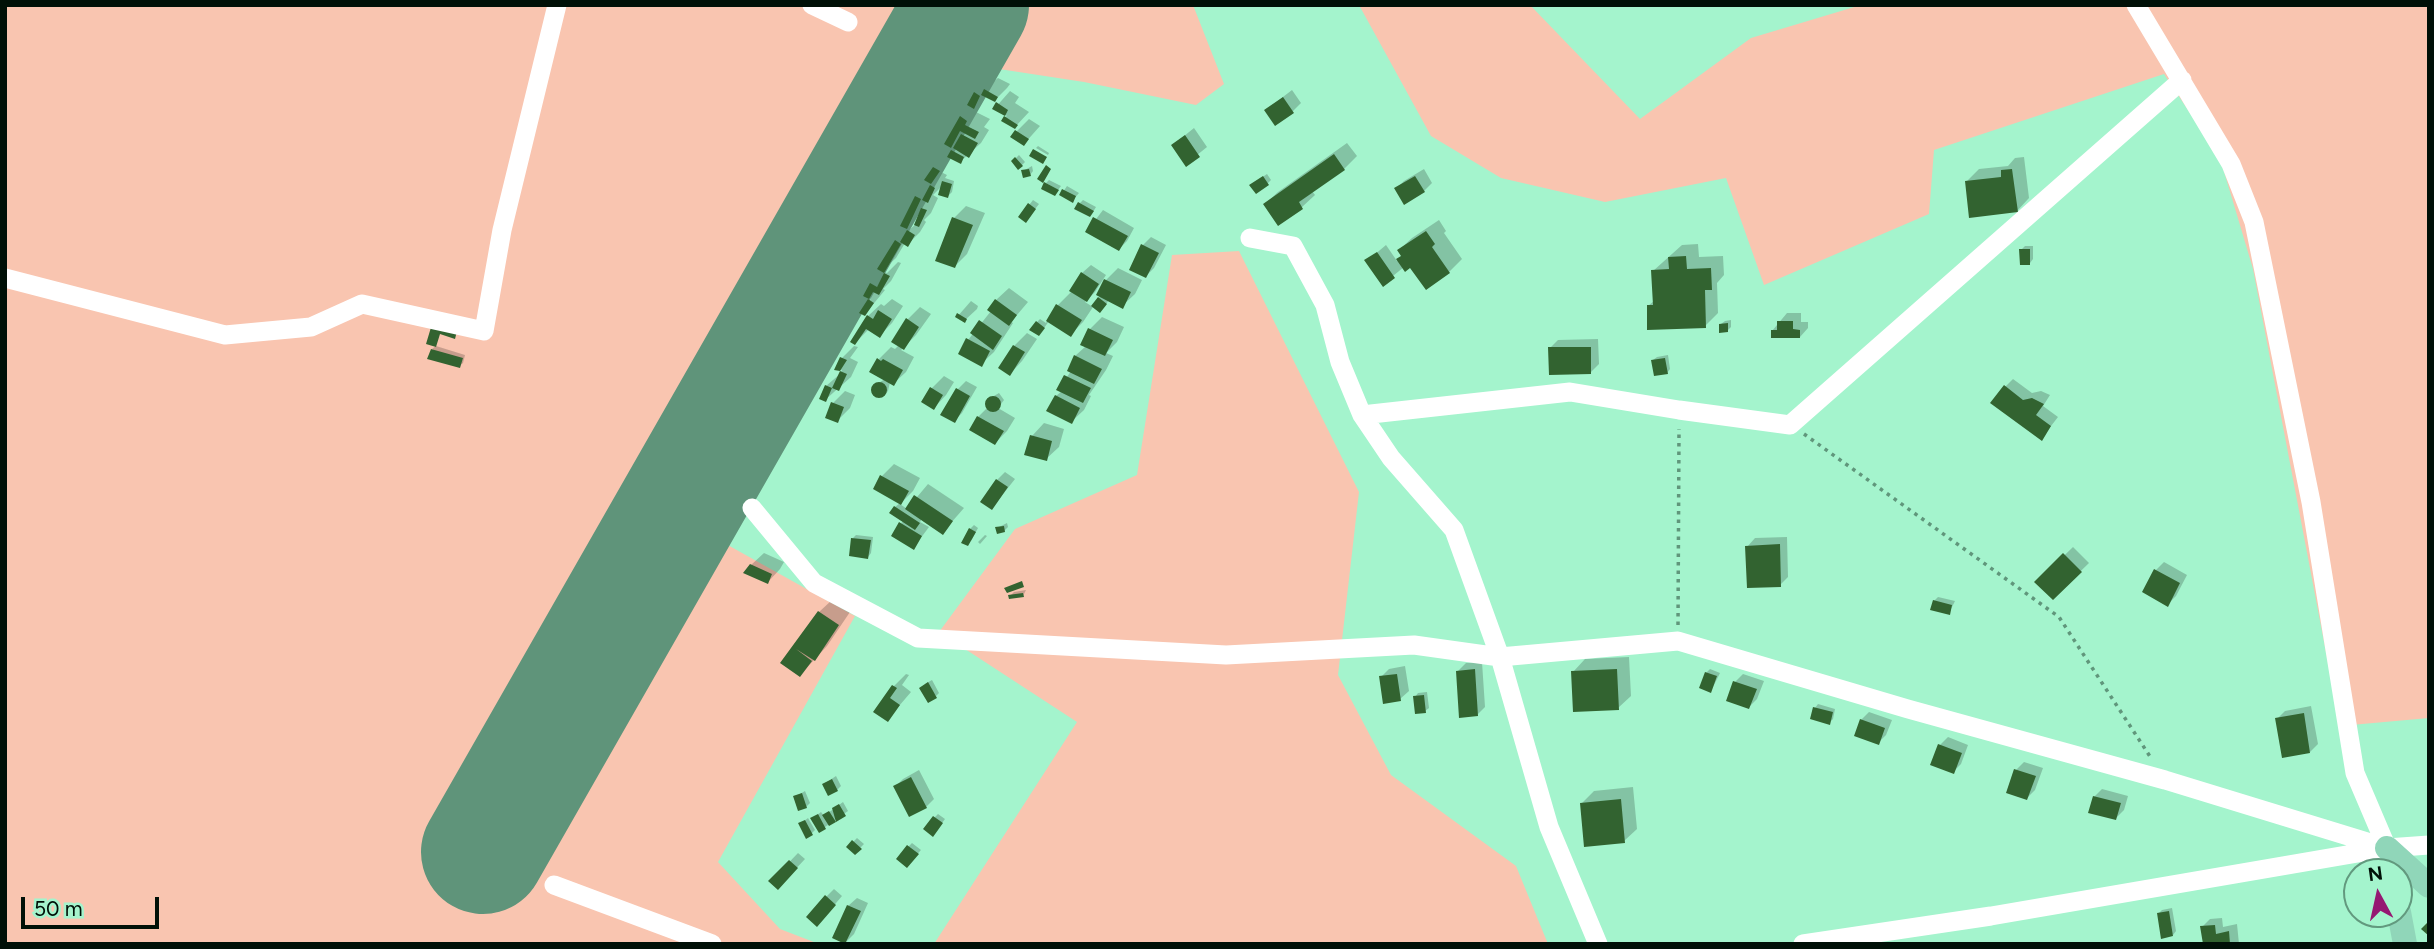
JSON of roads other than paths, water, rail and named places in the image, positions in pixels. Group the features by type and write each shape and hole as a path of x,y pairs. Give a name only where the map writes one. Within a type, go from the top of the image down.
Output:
{"main road":[{"path":"2413,876 2429,886"}],"street":[{"path":"5,278 225,335 311,327 362,304 484,331 502,230 557,5"},
{"path":"812,5 848,22"},
{"path":"2136,5 2231,164 2254,222 2311,502 2355,773 2388,858"},
{"path":"1362,415 1570,392 1790,425 2182,80"},
{"path":"1250,238 1293,246 1325,305 1340,362 1362,415 1391,458 1454,530 1500,657 1549,827 1598,944"},
{"path":"752,508 814,583 918,638 1226,655 1414,645 1500,657 1678,641 1920,713 2165,780 2383,858"},
{"path":"2394,858 2429,845"},
{"path":"1803,944 2343,866"},
{"path":"554,885 712,944"}]}
